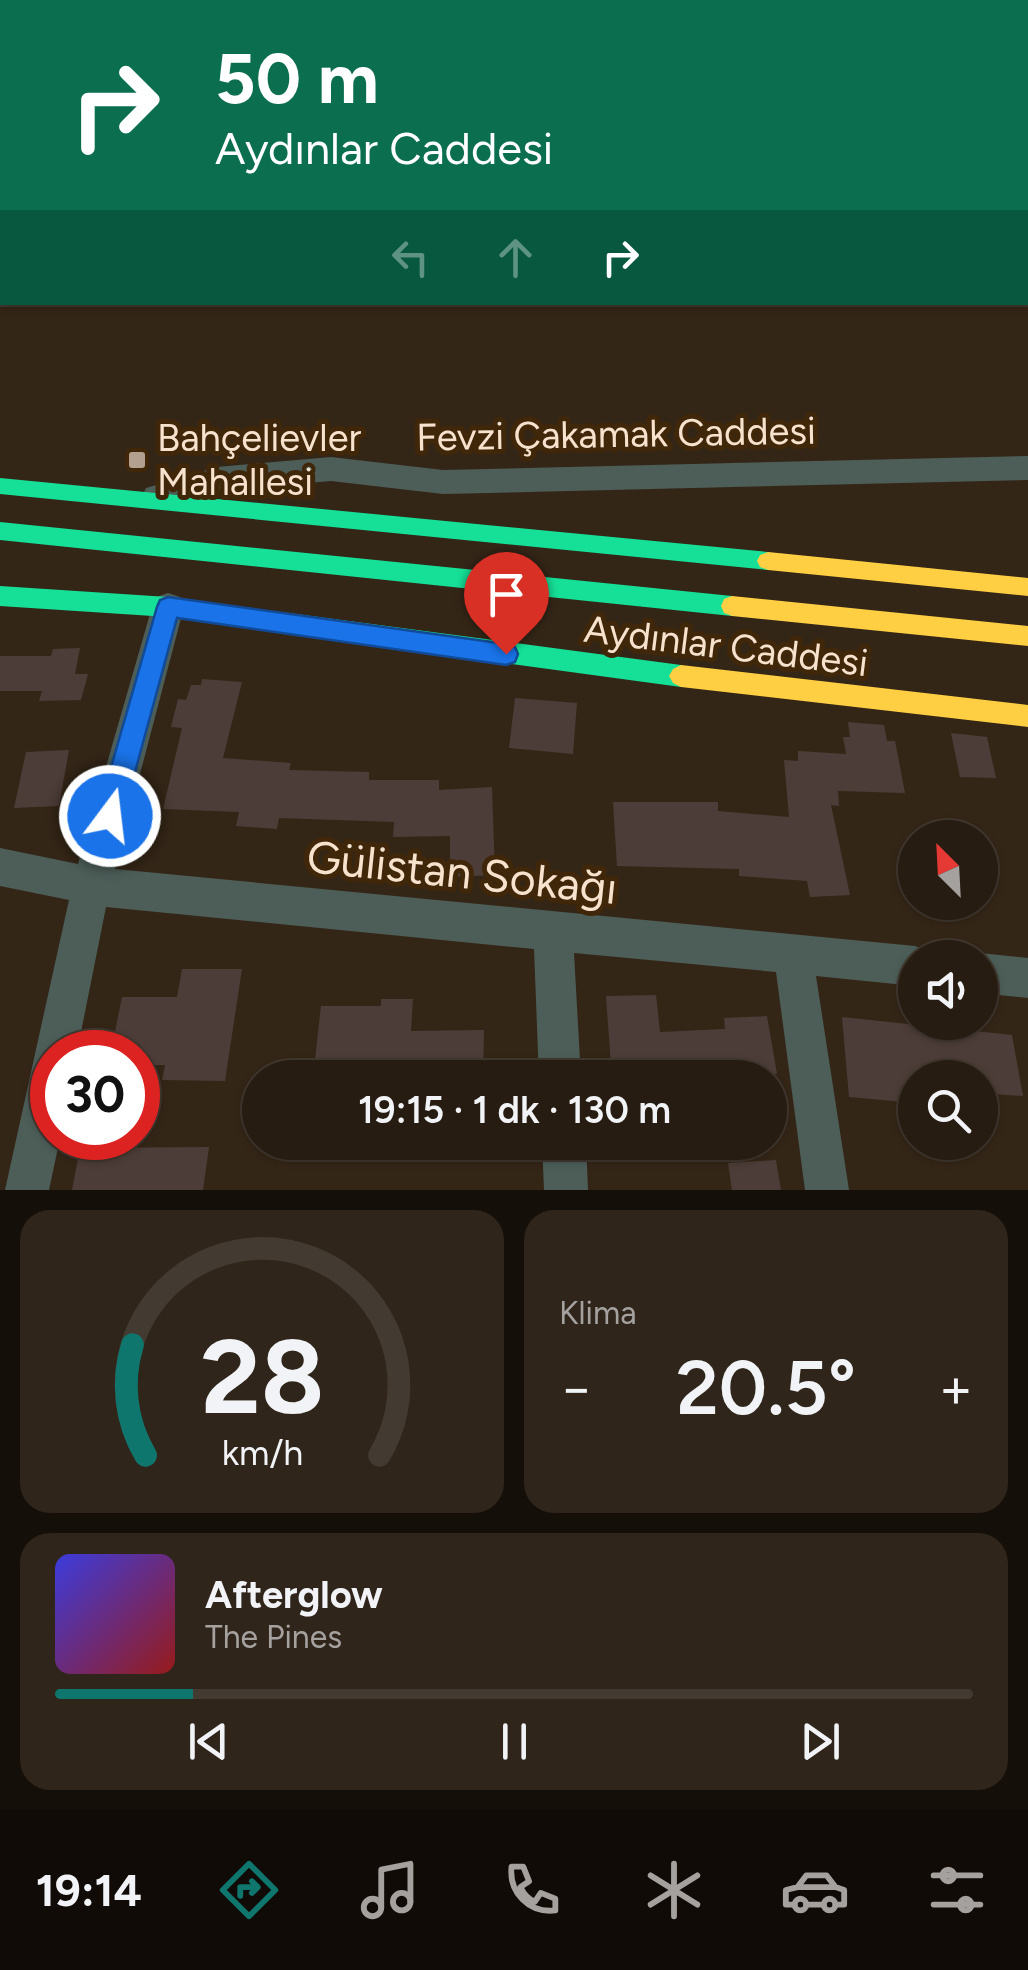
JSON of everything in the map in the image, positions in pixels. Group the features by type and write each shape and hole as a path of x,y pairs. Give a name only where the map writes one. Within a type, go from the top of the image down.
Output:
{"main road":[{"path":"0,486 1028,586"},
{"path":"0,531 1028,636"},
{"name":"Aydınlar Caddesi","path":"0,596 168,607 582,665 1028,716"}],"street":[{"name":"Fevzi Çakamak Caddesi","path":"148,500 217,479 331,469 443,482 1028,468"},
{"path":"61,1030 91,886 168,607"},
{"name":"Gülistan Sokağı","path":"0,867 91,886 898,964"},
{"path":"553,932 559,1060"},
{"path":"792,953 827,1190"},
{"path":"998,975 1028,978"},
{"path":"27,1190 33,1160"},
{"path":"565,1160 566,1190"}],"building":[{"path":"80,648 75,674 88,674 81,700 39,701 42,691 0,691 0,656 51,656 53,649"},
{"path":"202,679 242,682 223,758 291,763 289,770 369,772 369,780 439,780 439,790 492,787 495,875 450,877 450,836 393,837 394,822 279,818 277,829 236,826 239,812 163,809 182,728 171,727 178,699 186,700 191,685 201,685"},
{"path":"515,698 577,703 573,754 509,748"},
{"path":"848,722 884,725 887,741 895,741 905,793 838,791 839,806 831,805 850,895 810,897 807,881 739,876 739,869 617,866 613,802 718,802 718,811 789,817 784,760 798,761 798,751 846,754 843,737 850,737"},
{"path":"951,733 987,737 996,778 960,777"},
{"path":"69,750 59,806 14,808 26,752"},
{"path":"182,969 242,969 225,1081 162,1080 165,1065 160,1065 160,1030 115,1030 122,997 177,997"},
{"path":"656,995 660,1032 725,1029 724,1018 767,1016 775,1060 611,1060 606,996"},
{"path":"381,999 413,999 411,1031 484,1030 483,1060 315,1060 321,1006 381,1006"},
{"path":"842,1017 898,1023 898,1040 998,1040 998,1034 1012,1035 1023,1096 998,1094 998,1060 898,1060 898,1101 849,1097"},
{"path":"160,1147 209,1147 203,1190 72,1190 78,1160 160,1160"},
{"path":"776,1160 781,1190 732,1190 728,1163"}],"traffic: fast":[{"path":"0,486 768,561"},
{"path":"0,531 732,606"},
{"path":"0,596 168,607 681,676"}],"traffic: slow":[{"path":"768,561 1028,587"},
{"path":"732,606 1028,636"},
{"path":"681,676 1028,716"}],"place":[{"name":"Bahçelievler Mahallesi","path":"137,460"}],"route":[{"path":"110,816 168,607 506,654"}]}
